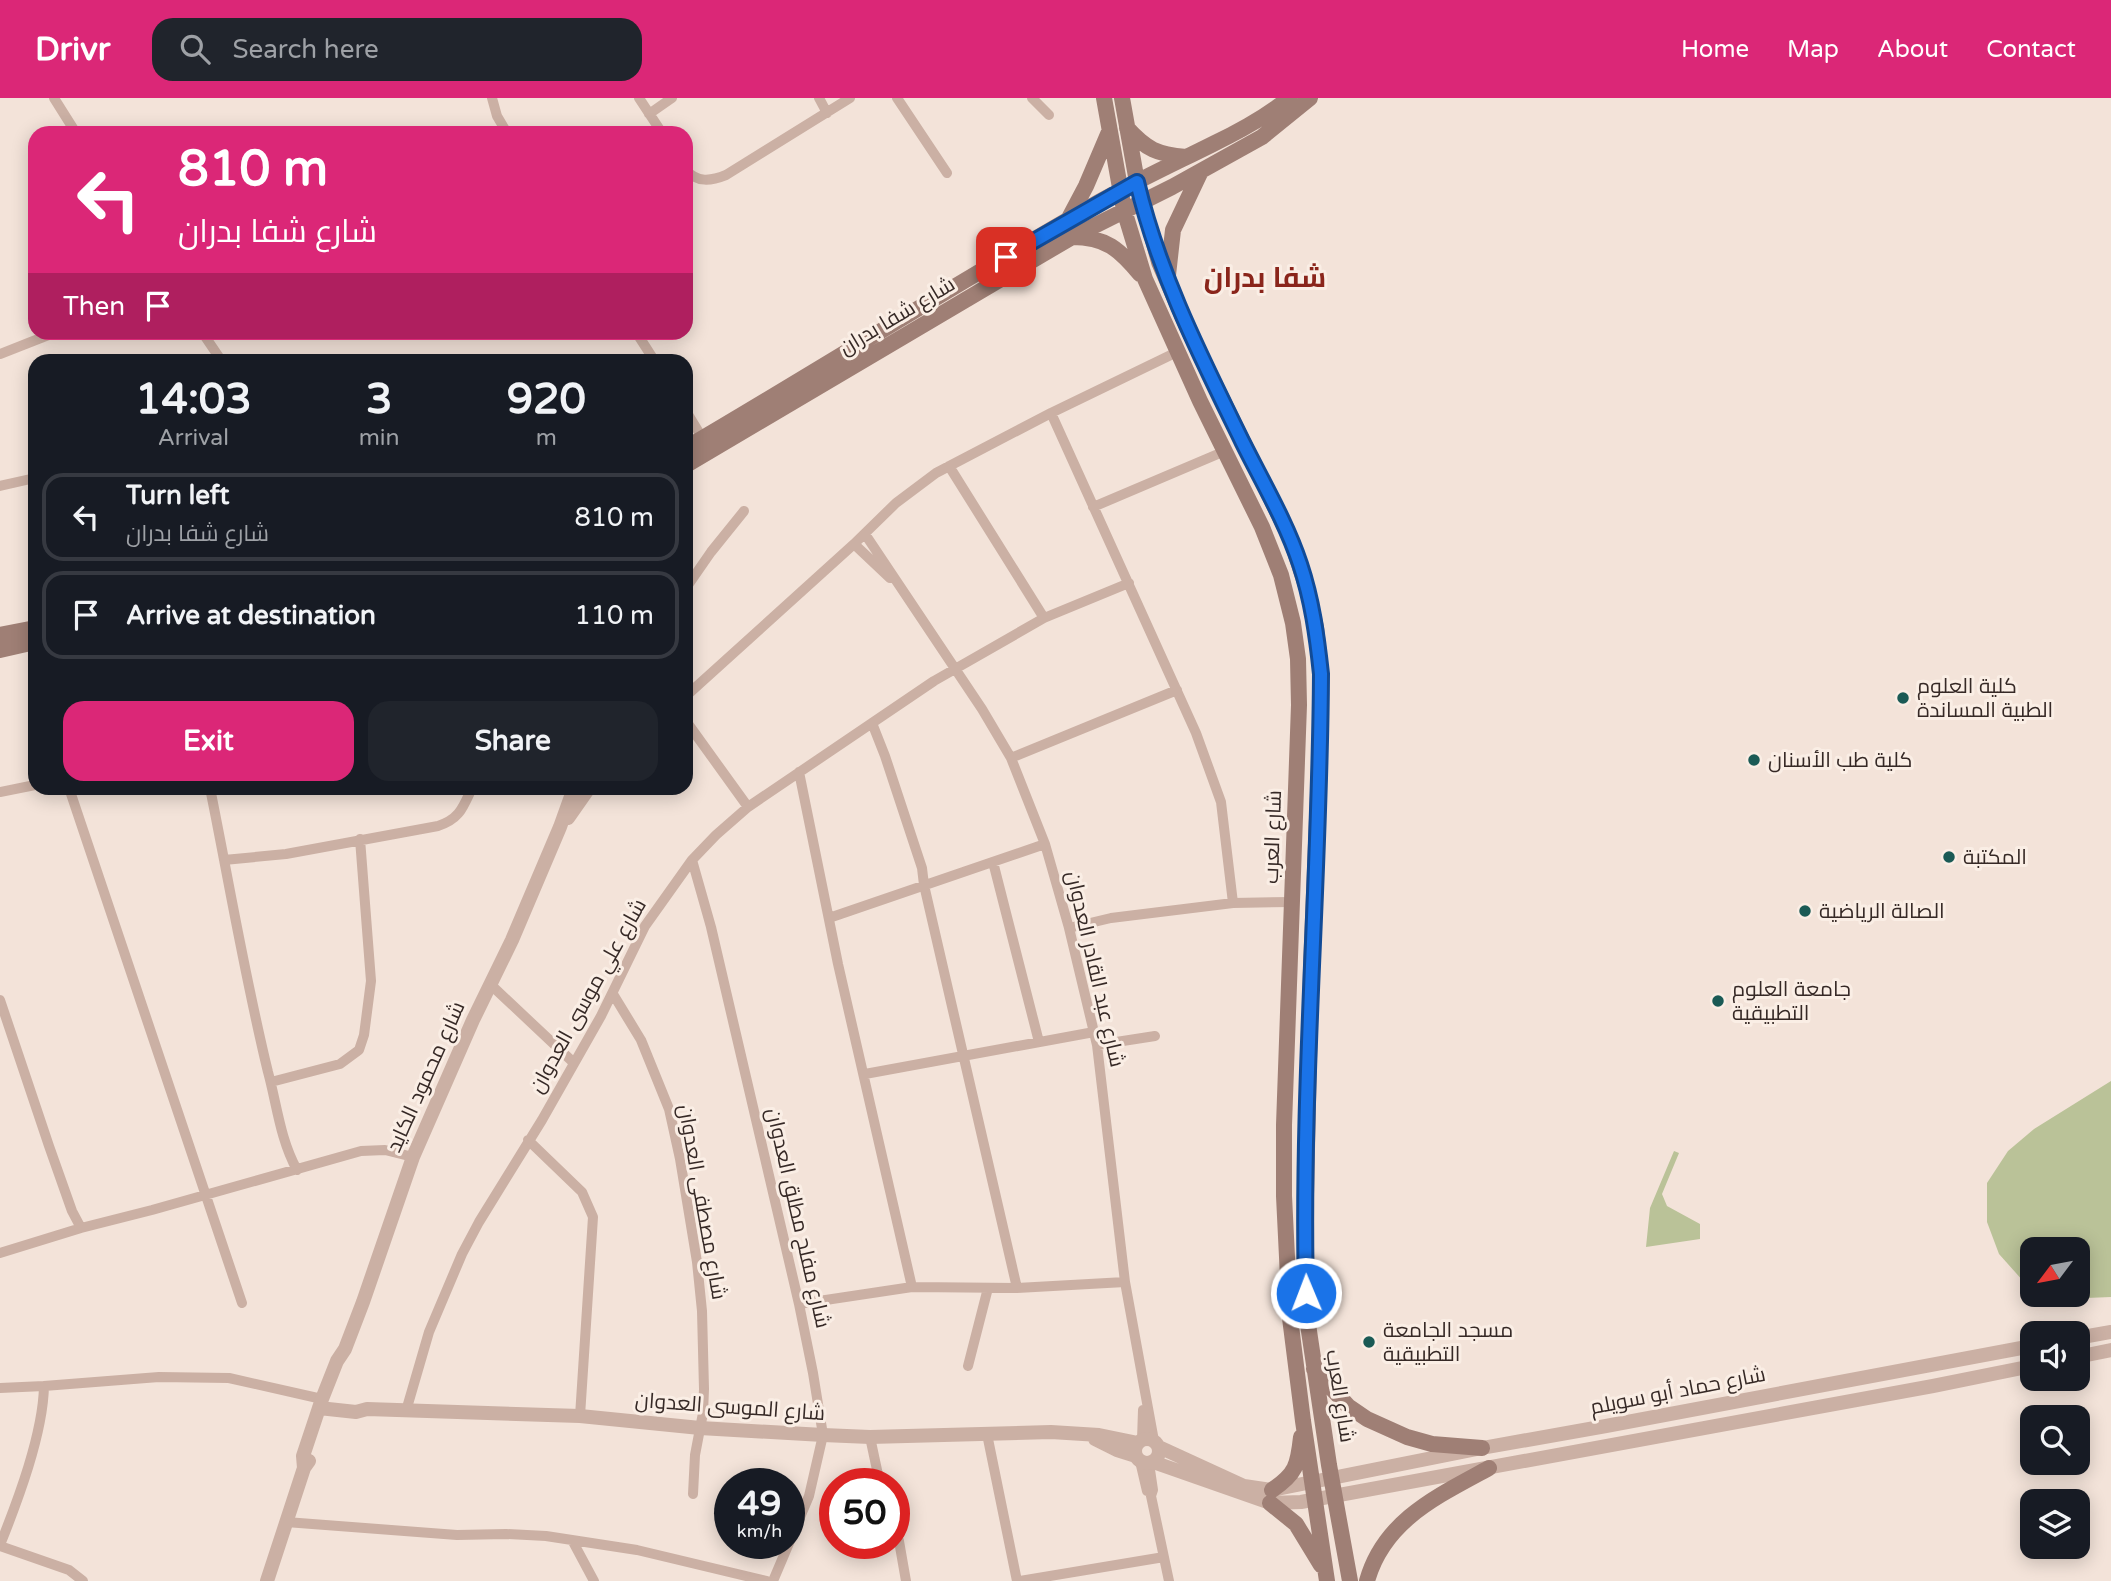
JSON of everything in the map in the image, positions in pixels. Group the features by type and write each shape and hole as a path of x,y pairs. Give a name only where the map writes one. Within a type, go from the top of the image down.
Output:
{"main road":[{"name":"شارع العرب","path":"1104,98 1124,210 1145,279 1271,548 1293,623 1298,659 1299,705 1284,1196 1288,1300 1327,1576"},
{"name":"شارع العرب","path":"1122,98 1137,182 1167,281 1291,540 1316,628 1321,674 1321,719 1311,968 1306,1311 1350,1581"},
{"name":"شارع شفا بدران","path":"693,461 1072,237 1201,172 1262,137 1310,98"},
{"name":"شارع شفا بدران","path":"693,445 1068,220 1121,190 1239,131 1281,101"},
{"path":"1127,128 1153,152 1188,157"},
{"path":"1068,220 1110,130"},
{"path":"1167,281 1173,230 1201,172"},
{"path":"1072,237 1089,237 1114,247 1145,279"},
{"path":"0,635 28,629"},
{"path":"0,650 28,644"},
{"path":"1314,1369 1348,1406 1367,1419 1407,1437 1432,1444 1482,1448"},
{"path":"1303,1421 1294,1470 1271,1497 1296,1524 1327,1576"},
{"path":"1367,1581 1377,1555 1400,1524 1434,1499 1489,1468"}],"street":[{"path":"54,98 72,126"},
{"path":"492,98 503,126"},
{"path":"639,98 657,126"},
{"path":"649,114 672,98"},
{"path":"819,98 827,113"},
{"path":"693,176 717,179 850,98"},
{"path":"897,98 947,173"},
{"path":"1032,98 1049,115"},
{"path":"0,354 36,340"},
{"path":"693,690 896,503 949,466 1177,352"},
{"path":"1051,414 1196,733 1221,802 1233,902"},
{"path":"693,423 703,439"},
{"path":"1093,507 1226,451"},
{"path":"949,466 1044,618"},
{"path":"0,486 28,480"},
{"path":"693,578 744,511"},
{"name":"شارع عبد القادر العدوان","path":"865,534 955,668 1010,758 1045,844 1069,928 1097,1045 1125,1282 1146,1400 1146,1490 1151,1496 1169,1581"},
{"name":"شارع عبد القادر العدوان","path":"854,544 898,584"},
{"name":"شارع علي موسى العدوان","path":"406,1411 429,1332 462,1254 613,994 645,926 692,860 748,807 955,668 1044,618 1129,583"},
{"path":"1010,758 1177,690"},
{"path":"872,723 916,849 1017,1288"},
{"path":"693,731 748,807"},
{"path":"799,772 903,1256 912,1287"},
{"path":"0,792 28,786"},
{"path":"71,795 242,1303"},
{"path":"211,795 275,1109 290,1158 297,1170"},
{"path":"224,860 286,854 449,822 463,808 469,795"},
{"name":"شارع محمود الكايد","path":"267,1581 304,1468 303,1456 344,1364 345,1349 413,1157 512,940 571,795"},
{"name":"شارع محمود الكايد","path":"560,827 584,795"},
{"path":"271,1082 340,1064 359,1050 362,1043 371,981 360,839"},
{"path":"829,918 1045,844"},
{"name":"شارع مفلح مطلق العدوان","path":"692,860 799,1304 823,1435 809,1496 773,1581"},
{"path":"993,862 1039,1042"},
{"path":"1069,928 1111,918 1233,902 1292,902"},
{"path":"491,984 574,1063"},
{"name":"شارع مصطفى العدوان","path":"613,994 646,1052 669,1110 697,1262 702,1311 704,1413 695,1455 693,1494"},
{"path":"0,1000 48,1146 81,1228"},
{"path":"864,1074 1094,1031"},
{"path":"1097,1045 1155,1036"},
{"path":"528,1140 582,1192 593,1217 580,1416"},
{"path":"0,1253 361,1151 385,1150 413,1157"},
{"path":"799,1304 912,1287 1017,1288 1125,1282"},
{"path":"968,1366 988,1288"},
{"path":"2090,1336 2111,1332"},
{"name":"شارع حماد أبو سويلم","path":"1332,1478 2020,1348"},
{"path":"2090,1354 2111,1350"},
{"name":"شارع حماد أبو سويلم","path":"1335,1496 2020,1368"},
{"path":"0,1388 159,1377 229,1378 325,1404"},
{"path":"44,1386 39,1425 0,1546 69,1570 83,1581"},
{"name":"شارع الموسى العدوان","path":"325,1404 356,1412 367,1409 580,1416 700,1428 870,1437 1051,1432 1100,1435 1271,1497 1315,1500 1335,1496"},
{"path":"987,1434 1018,1581 1164,1557"},
{"path":"870,1437 877,1468"},
{"path":"1271,1497 1312,1482 1332,1478"},
{"path":"286,1522 457,1535 506,1534 572,1540 637,1550 767,1581"},
{"path":"572,1540 594,1581"},
{"path":"901,1559 906,1581"}],"green space":[{"path":"2111,1081 2111,1297 2090,1298 2090,1237 2020,1237 2020,1278 1999,1254 1987,1222 1987,1183 2008,1151 2034,1129"},
{"path":"1674,1151 1679,1153 1662,1194 1667,1206 1700,1224 1700,1239 1646,1247 1650,1208"}],"place":[{"name":"كلية العلوم الطبية المساندة","path":"1903,698"},
{"name":"كلية طب الأسنان","path":"1754,760"},
{"name":"المكتبة","path":"1949,857"},
{"name":"الصالة الرياضية","path":"1805,911"},
{"name":"جامعة العلوم التطبيقية","path":"1718,1001"},
{"name":"مسجد الجامعة التطبيقية","path":"1369,1342"}],"district":[{"name":"شفا بدران","path":"1265,278"}],"route":[{"path":"1006,257 1137,182 1167,281 1300,563 1316,628 1321,674 1309,1044 1306,1293"}]}
